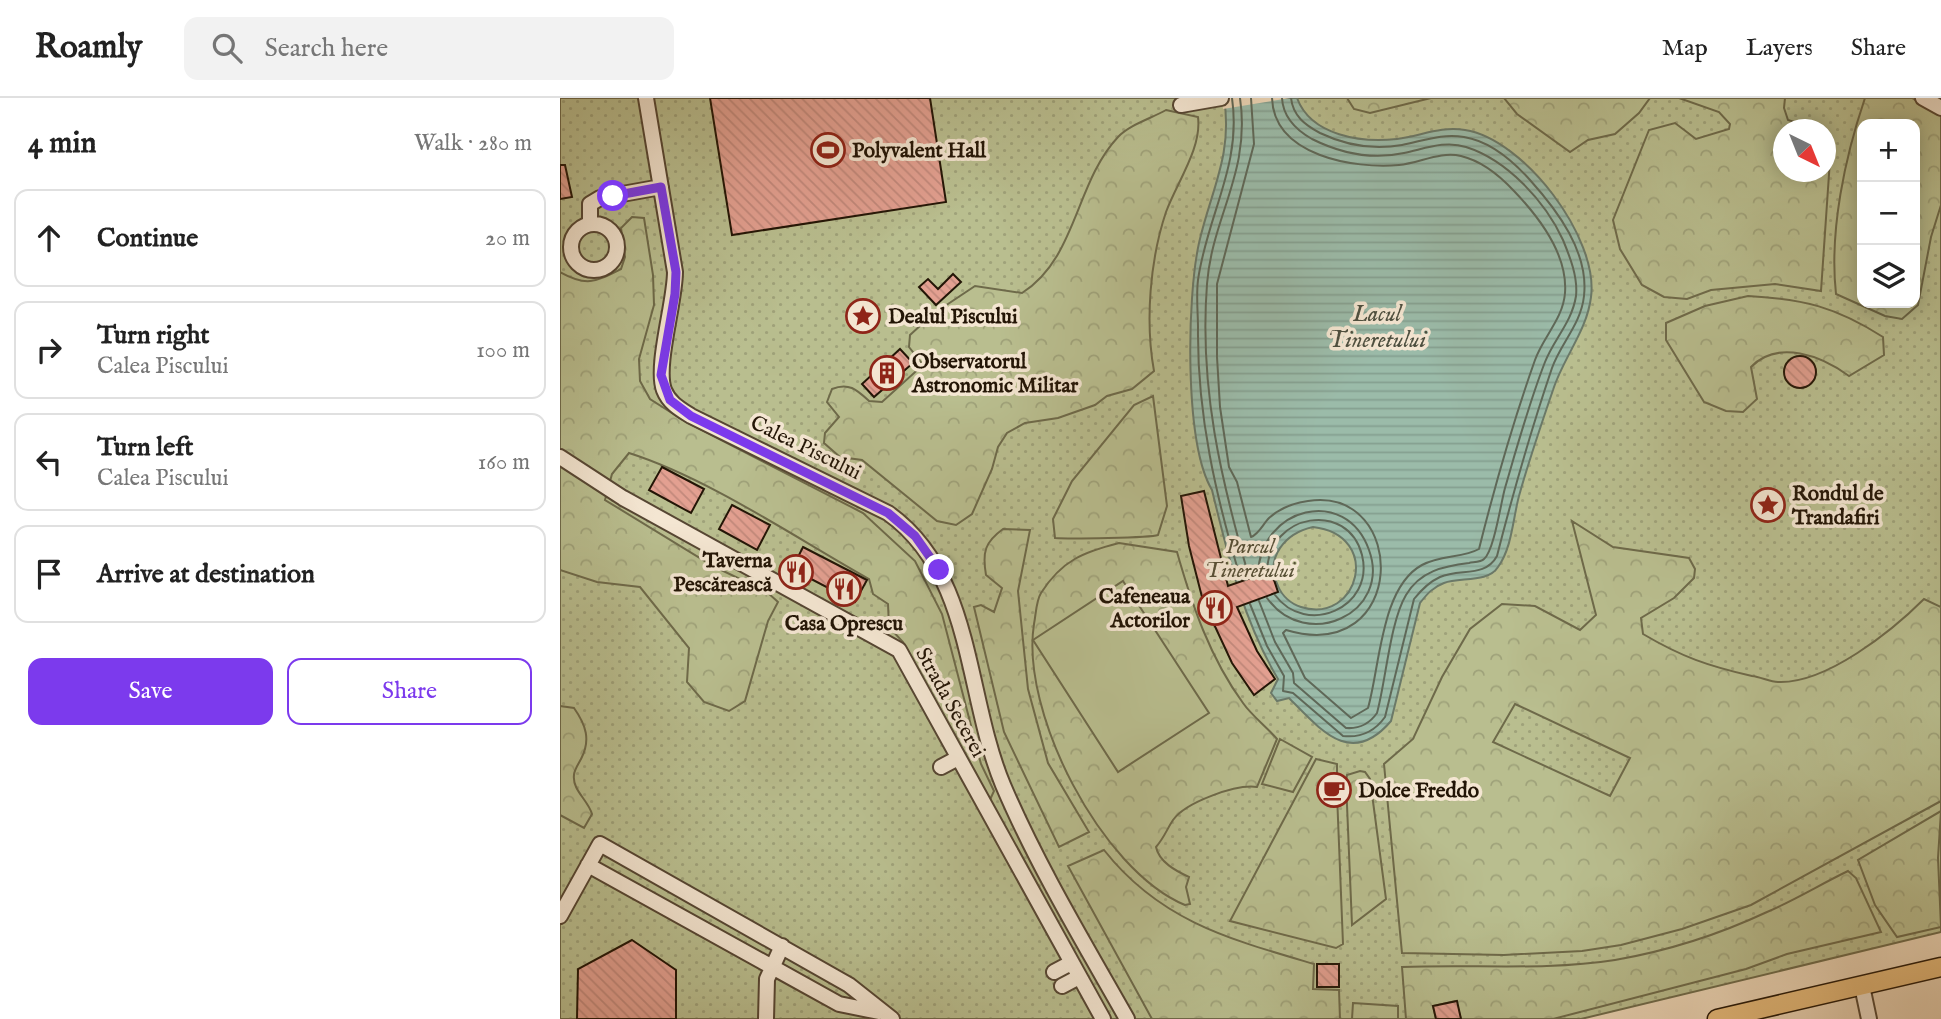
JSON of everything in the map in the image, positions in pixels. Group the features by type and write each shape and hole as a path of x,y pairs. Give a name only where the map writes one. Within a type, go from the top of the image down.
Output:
{"main road":[{"path":"1717,1019 1941,967"}],"street":[{"name":"Calea Piscului","path":"646,98 676,272 675,294 661,375 670,400 691,416 875,505 901,522 922,544 939,570 957,616 981,722 1004,786 1127,1019"},
{"path":"1181,105 1221,98"},
{"path":"1923,98 1941,108"},
{"path":"590,224 590,204 600,198 661,187"},
{"name":"Strada Secerei","path":"560,457 623,498 894,646 903,656 1099,1012 1114,996"},
{"path":"941,767 958,758"},
{"path":"560,916 600,844 849,985 885,1015"},
{"path":"588,865 839,1004 885,1015"},
{"path":"1063,948 1082,938"},
{"path":"766,1019 767,979 771,965 782,946"},
{"path":"1054,972 1071,963"},
{"path":"1062,986 1079,976"},
{"path":"1862,986 1870,1017"}],"green space":[{"name":"Parcul Tineretului","path":"560,98 1941,98 1941,932 1581,1019 560,1019"},
{"path":"1347,98 1431,98 1370,113 1354,109"},
{"path":"1504,98 1650,98 1639,113 1615,134 1588,140 1570,152 1517,114"},
{"path":"1679,98 1785,98 1784,108 1788,119 1773,119 1773,182 1828,182 1821,291 1775,284 1711,290 1687,299 1664,297 1642,285 1620,249 1613,220 1649,130 1675,123 1696,139 1729,129 1730,124 1719,112"},
{"path":"1865,98 1912,98 1941,115 1941,205 1931,237 1920,295 1920,119 1859,119"},
{"path":"1166,110 1198,117 1198,129 1193,153 1166,212 1156,250 1150,311 1154,371 1132,389 1107,396 1095,405 1058,418 1025,423 1007,433 998,447 992,469 972,514 956,525 937,521 862,460 840,457 824,443 825,433 839,417 827,402 832,389 848,387 869,401 882,402 923,365 909,347 910,335 933,314 975,286 1022,293 1040,278 1065,240 1104,155 1118,137 1134,125"},
{"path":"1857,125 1857,303 1836,294 1835,245 1845,169"},
{"path":"632,217 644,218 653,275 654,305 639,359 640,381 650,399 686,422 863,513 915,561 942,614 981,764 994,791 989,802 903,642 889,627 888,604 873,594 869,579 720,493 690,477 629,453 612,474 605,500 713,566 767,592 778,602 768,621 745,701 729,711 704,702 687,682 689,648 640,587 597,582 560,570 560,272 577,280 591,281 621,269 625,257 621,228"},
{"path":"1748,296 1803,302 1850,318 1883,337 1884,355 1849,376 1813,357 1787,352 1774,354 1751,367 1757,399 1743,412 1726,411 1704,402 1666,340 1666,323 1705,306"},
{"path":"1867,308 1915,308 1902,319 1885,316"},
{"path":"1153,396 1167,506 1158,535 1055,538 1053,519 1072,481 1134,405"},
{"path":"1572,521 1613,547 1689,558 1695,569 1694,578 1674,598 1641,618 1643,634 1696,660 1772,681 1797,680 1837,665 1876,640 1924,599 1941,607 1941,801 1751,905 1682,929 1621,945 1582,951 1504,955 1402,953 1384,764 1413,739 1442,677 1470,629 1502,604 1535,606 1580,630 1596,615","holes":["1515,704 1630,758 1610,796 1493,742"]},
{"path":"1003,529 1030,530 1018,591 1028,689 1048,763 1089,832 1059,847 1004,732 974,607 981,605 994,612 1002,588 986,575 984,560 986,548 992,538"},
{"path":"1119,543 1177,552 1196,611 1221,668 1247,708 1277,739 1257,787 1225,791 1189,807 1173,820 1156,847 1164,862 1189,877 1186,887 1190,904 1185,905 1154,886 1124,859 1097,824 1073,784 1053,742 1040,700 1033,660 1034,624 1039,596 1057,573 1075,559"},
{"path":"1123,581 1209,713 1118,772 1033,640"},
{"path":"560,706 574,708 586,733 584,752 574,775 575,785 592,814 584,828 560,815"},
{"path":"1280,739 1312,757 1293,792 1262,784"},
{"path":"1316,759 1337,764 1337,786 1331,786 1331,793 1337,794 1343,944 1336,948 1230,921"},
{"path":"1365,772 1370,779 1386,899 1352,925 1346,781 1347,775"},
{"path":"1941,811 1938,858 1941,927 1897,937 1875,905 1858,860"},
{"path":"1104,850 1148,894 1173,911 1225,936 1314,964 1313,989 1339,990 1340,1019 1152,1019 1068,866"},
{"path":"1848,871 1856,878 1881,932 1787,954 1746,969 1553,1019 1461,1019 1456,1001 1433,1006 1436,1019 1406,1019 1402,967 1562,965 1635,956 1674,947 1731,928"},
{"path":"1353,1003 1398,1006 1398,1019 1352,1019"}],"water":[{"name":"Lacul Tineretului","path":"1224,98 1297,98 1314,121 1326,129 1354,138 1397,139 1456,129 1488,137 1533,171 1553,195 1583,247 1590,273 1589,309 1553,390 1523,483 1503,559 1488,575 1444,583 1430,591 1420,603 1391,721 1376,735 1363,742 1350,743 1337,739 1313,722 1289,698 1277,701 1271,693 1278,679 1246,611 1196,439 1190,369 1192,298 1199,243 1223,155 1226,118","holes":["1313,527 1335,533 1349,545 1355,561 1355,577 1349,592 1337,603 1321,609 1294,604 1282,593 1274,575 1274,565 1280,548 1294,535"]}],"pier":[{"path":"1221,98 1290,98 1223,109"}],"building":[{"name":"Polyvalent Hall","path":"710,98 930,98 946,202 732,235"},
{"path":"560,165 565,165 572,197 560,199"},
{"path":"953,274 961,282 936,305 919,287 928,279 938,289"},
{"name":"Observatorul Astronomic Militar","path":"900,349 913,363 874,397 862,384"},
{"path":"1800,356 1811,361 1816,372 1811,383 1800,388 1789,383 1784,372 1789,361"},
{"path":"662,467 704,489 691,513 649,490"},
{"path":"1204,491 1228,586 1271,571 1278,592 1237,607 1257,651 1275,679 1254,695 1232,663 1212,620 1228,614 1220,592 1202,597 1189,546 1181,496"},
{"path":"732,505 770,525 757,550 719,529"},
{"path":"803,547 867,580 855,602 792,569"},
{"path":"632,940 676,970 676,1019 577,1019 578,969"},
{"path":"1317,964 1339,964 1339,987 1317,987"},
{"path":"1457,1001 1461,1019 1436,1019 1433,1006"}],"place":[{"name":"Polyvalent Hall","path":"828,150"},
{"name":"Dealul Piscului","path":"863,316"},
{"name":"Observatorul Astronomic Militar","path":"887,373"},
{"name":"Rondul de Trandafiri","path":"1768,505"},
{"name":"Taverna Pescărească","path":"796,572"},
{"name":"Casa Oprescu","path":"844,589"},
{"name":"Cafeneaua Actorilor","path":"1215,608"},
{"name":"Dolce Freddo","path":"1334,790"}],"route":[{"path":"613,196 661,187 676,272 675,294 661,375 663,389 670,400 691,416 849,491 888,513 915,536 939,570"}]}
